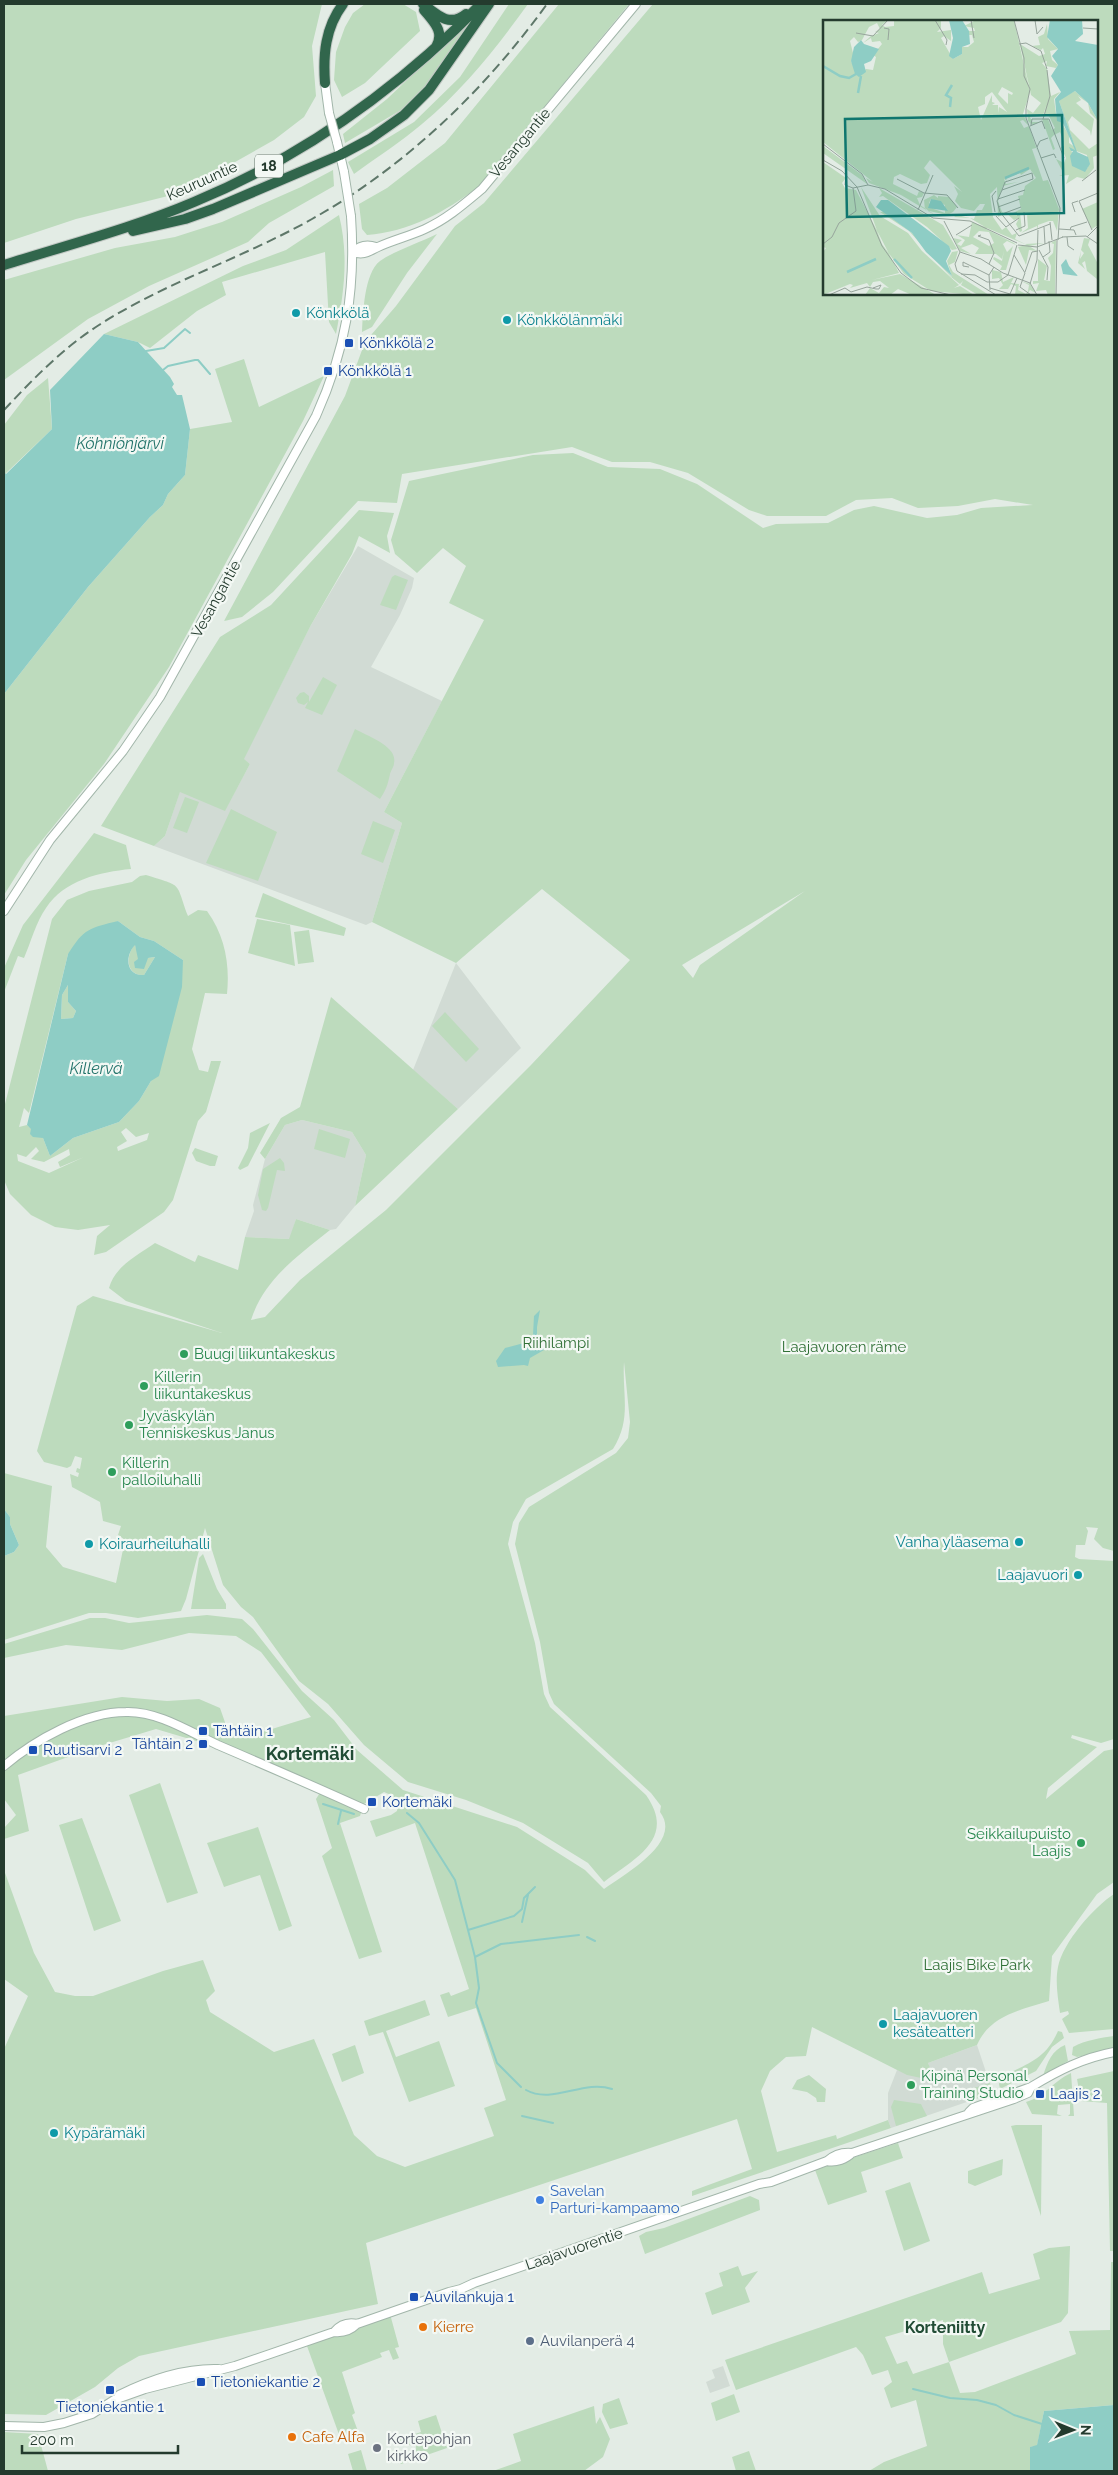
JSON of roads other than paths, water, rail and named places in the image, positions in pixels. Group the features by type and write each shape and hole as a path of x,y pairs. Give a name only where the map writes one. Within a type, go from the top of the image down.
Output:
{"highway":[{"path":"325,83 326,43 330,26 343,4"},
{"path":"419,4 439,30 439,39 433,51"},
{"path":"423,4 440,17 450,20 463,16 480,4"},
{"name":"Keuruuntie","path":"4,265 76,243 193,203 264,169 342,122 433,51 480,4"},
{"path":"76,243 200,215 340,155 370,139 404,115 429,90 489,4"}],"street":[{"name":"Vesangantie","path":"353,252 360,255 442,220 482,189 636,4"},
{"name":"Vesangantie","path":"4,911 50,840 123,752 160,697 305,438 329,386 339,357 349,315 353,252 344,172 329,113 325,83"},
{"path":"4,1766 29,1746 61,1730 106,1714 136,1712 173,1724 364,1810"},
{"name":"Laajavuorentie","path":"4,2426 54,2426 92,2414 114,2400 118,2395 162,2378 194,2370 221,2369 334,2332 353,2328 357,2324 462,2289 474,2283 759,2184 771,2182 846,2152 852,2153 969,2112 975,2113 1014,2099 1028,2093 1031,2087 1066,2066 1091,2057 1114,2052"}],"water":[{"name":"Köhniönjärvi","path":"104,334 138,342 170,377 174,384 172,387 177,395 182,395 190,429 185,475 168,494 163,505 88,587 4,694 4,476 52,429 50,390"},
{"name":"Killervä","path":"118,921 140,937 154,941 183,960 182,987 159,1076 151,1081 139,1101 119,1122 73,1138 50,1156 43,1138 33,1137 30,1134 31,1129 27,1125 68,954 88,930","holes":["135,945 138,959 134,962 135,968 144,969 148,958 155,957 144,975 133,972 130,969 128,959","68,985 68,1002 76,1011 73,1018 61,1019 62,995"]},
{"name":"Riihilampi","path":"540,1310 537,1340 544,1350 530,1358 528,1366 498,1367 496,1361 505,1348 524,1343 533,1335 534,1316"},
{"path":"4,1509 10,1517 10,1524 19,1545 14,1552 4,1556"},
{"path":"1114,2405 1114,2471 1030,2471 1030,2447 1037,2445 1044,2411"}],"waterway":[{"path":"146,351 164,348 185,329 190,333"},
{"path":"163,370 168,366 198,360 210,374"},
{"path":"323,1804 354,1814"},
{"path":"338,1824 341,1811"},
{"path":"407,1813 419,1823 455,1880 475,1957 479,1988 476,2003 497,2063 521,2087"},
{"path":"468,1930 514,1916 522,1909 524,1898 535,1887"},
{"path":"522,1922 528,1895"},
{"path":"475,1957 501,1944 579,1935"},
{"path":"587,1937 595,1941"},
{"path":"526,2090 536,2094 547,2095 590,2087 612,2089"},
{"path":"522,2116 553,2123"},
{"path":"913,2389 950,2398 977,2400 996,2405 1014,2415 1042,2424"}],"railway":[{"path":"4,410 61,354 99,325 151,296 286,233 312,219 379,176 411,151 470,96 523,36 547,4"}],"place":[{"name":"Könkkölä","path":"296,313"},
{"name":"Könkkölänmäki","path":"507,320"},
{"name":"Könkkölä 2","path":"349,343"},
{"name":"Könkkölä 1","path":"328,371"},
{"name":"Buugi liikuntakeskus","path":"184,1354"},
{"name":"Killerin liikuntakeskus","path":"144,1386"},
{"name":"Jyväskylän Tenniskeskus Janus","path":"129,1425"},
{"name":"Killerin palloiluhalli","path":"112,1472"},
{"name":"Vanha yläasema","path":"1019,1542"},
{"name":"Koiraurheiluhalli","path":"89,1544"},
{"name":"Laajavuori","path":"1078,1575"},
{"name":"Tähtäin 1","path":"203,1731"},
{"name":"Tähtäin 2","path":"203,1744"},
{"name":"Ruutisarvi 2","path":"33,1750"},
{"name":"Kortemäki","path":"372,1802"},
{"name":"Seikkailupuisto Laajis","path":"1081,1843"},
{"name":"Laajavuoren kesäteatteri","path":"883,2024"},
{"name":"Kipinä Personal Training Studio","path":"911,2085"},
{"name":"Laajis 2","path":"1040,2094"},
{"name":"Kypärämäki","path":"54,2133"},
{"name":"Savelan Parturi-kampaamo","path":"540,2200"},
{"name":"Auvilankuja 1","path":"414,2297"},
{"name":"Kierre","path":"423,2327"},
{"name":"Auvilanperä 4","path":"530,2341"},
{"name":"Tietoniekantie 2","path":"201,2382"},
{"name":"Tietoniekantie 1","path":"110,2390"},
{"name":"Cafe Alfa","path":"292,2437"},
{"name":"Kortepohjan kirkko","path":"377,2448"}],"district":[{"name":"Kortemäki","path":"310,1753"},
{"name":"Korteniitty","path":"945,2327"}],"park label":[{"name":"Laajavuoren räme","path":"844,1347"},
{"name":"Laajis Bike Park","path":"977,1965"}]}
